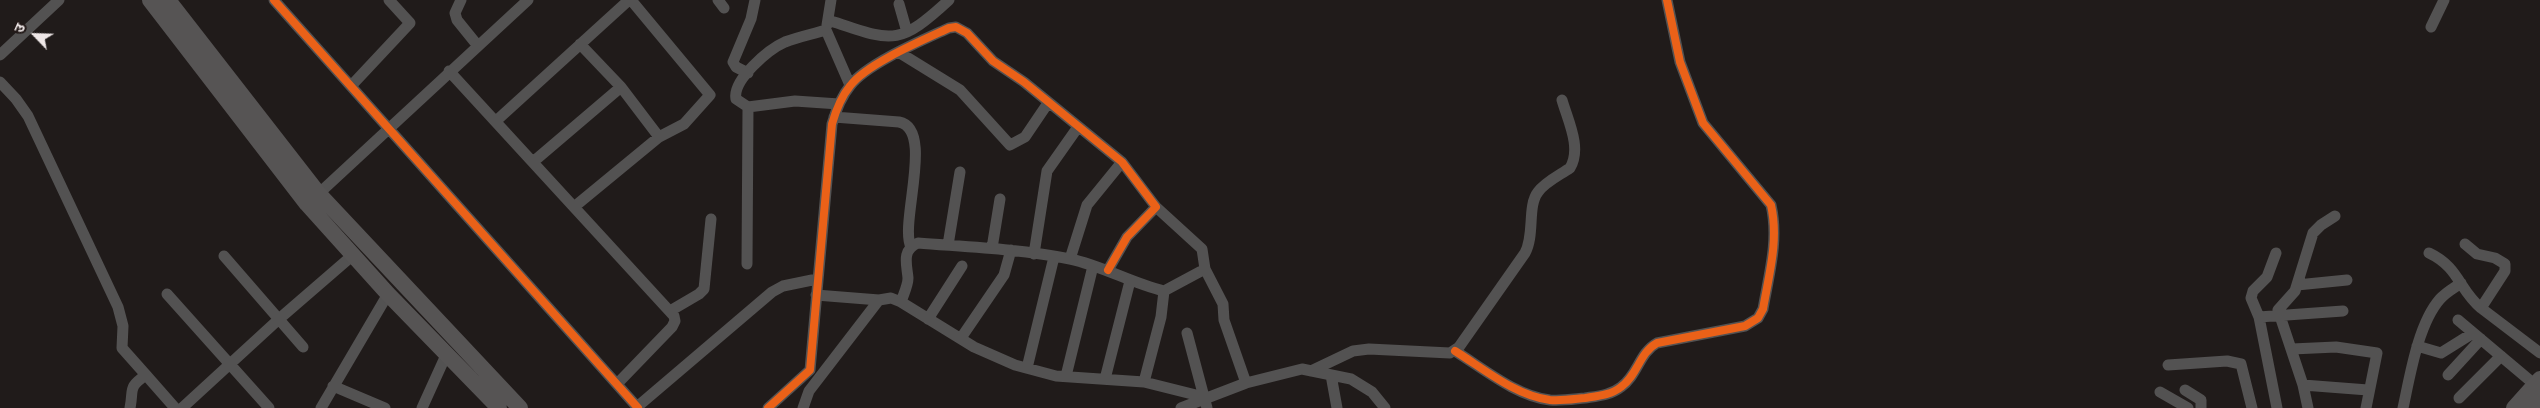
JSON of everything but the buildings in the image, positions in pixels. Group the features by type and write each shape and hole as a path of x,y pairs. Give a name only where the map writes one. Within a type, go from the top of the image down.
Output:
{"main road":[{"path":"150,0 313,199 520,408"},
{"path":"168,0 353,256 499,408"},
{"path":"2514,408 2539,387"},
{"path":"2530,408 2539,387"}],"street":[{"path":"0,55 59,0"},
{"path":"351,86 410,23 389,0"},
{"path":"461,0 455,13 457,20 478,46"},
{"path":"313,199 449,71 528,0"},
{"path":"496,122 630,0 710,95 684,124 659,137 574,207"},
{"path":"748,73 736,67 734,62 751,19 755,0"},
{"path":"831,0 827,25 850,85"},
{"path":"839,104 795,101 748,107 738,102 735,95 740,79 776,47 827,25 884,37 893,37 907,32 926,20 949,0"},
{"path":"1312,371 1353,351 1368,349 1455,351 1522,392 1536,397 1559,400 1593,397 1612,393 1622,387 1632,376 1646,351 1657,343 1746,326 1758,318 1763,309 1775,243 1775,222 1771,205 1768,199 1711,135 1703,123 1680,62 1667,0"},
{"path":"2431,27 2444,0"},
{"path":"279,2 351,86 634,403 772,292 783,286 817,279"},
{"path":"899,4 907,32"},
{"path":"803,408 809,391 820,242 834,117 839,104 850,85 864,72 949,28 956,27 967,33 993,61 1024,82 1122,162 1156,207 1202,249 1205,269 1223,304 1224,320 1246,383"},
{"path":"580,44 621,87 659,137"},
{"path":"900,53 960,90 1010,146 1025,137 1048,103"},
{"path":"449,71 670,311 676,321 616,384"},
{"path":"0,82 16,99 28,116 118,307 123,326 122,348 175,408"},
{"path":"533,162 621,87"},
{"path":"1455,351 1526,253 1531,238 1533,205 1538,192 1570,168 1573,163 1576,150 1562,100"},
{"path":"746,264 748,107"},
{"path":"834,117 899,122 907,125 910,130 916,162 907,228 908,280 901,302"},
{"path":"1034,254 1047,171 1078,127"},
{"path":"1070,259 1087,206 1122,162"},
{"path":"948,245 960,172"},
{"path":"992,248 1000,200"},
{"path":"1108,270 1127,237 1156,207"},
{"path":"2308,408 2304,385 2279,316 2280,306 2292,295 2297,285 2313,234 2321,225 2335,216"},
{"path":"670,311 704,289 710,219"},
{"path":"908,252 918,243 992,248 1010,253 1034,254 1053,259 1070,259 1092,268 1108,270 1130,281 1164,291 1205,269"},
{"path":"2465,244 2477,254 2494,258 2506,264 2505,271 2482,308"},
{"path":"2429,252 2450,266 2461,283 2482,308 2540,353"},
{"path":"961,338 1004,275 1010,253"},
{"path":"2276,253 2264,281 2251,294 2259,317 2277,408"},
{"path":"224,256 303,347"},
{"path":"182,408 279,319 353,256"},
{"path":"1027,368 1053,259"},
{"path":"928,319 962,266"},
{"path":"1066,376 1092,268"},
{"path":"2297,285 2347,280"},
{"path":"1105,380 1130,281"},
{"path":"2403,408 2417,346 2435,306 2446,293 2461,283"},
{"path":"1144,382 1161,317 1164,291"},
{"path":"167,294 269,408"},
{"path":"321,408 388,294"},
{"path":"816,295 879,300 891,298 901,302 974,347 1027,368 1056,376 1144,382 1206,403"},
{"path":"809,391 879,300"},
{"path":"2259,317 2343,311"},
{"path":"2458,320 2539,387"},
{"path":"1187,333 1206,403"},
{"path":"2417,346 2441,353 2477,336"},
{"path":"2448,375 2477,336"},
{"path":"2292,349 2336,346 2377,353 2368,390 2366,408"},
{"path":"422,408 447,353"},
{"path":"811,355 833,360"},
{"path":"2460,398 2502,356"},
{"path":"2168,365 2227,361 2241,364 2252,408"},
{"path":"768,408 810,370"},
{"path":"1181,408 1206,403 1246,383 1294,370 1312,371 1360,383 1372,392 1385,408"},
{"path":"130,408 130,392 133,385 146,375"},
{"path":"1331,375 1336,408"},
{"path":"2304,385 2368,390"},
{"path":"333,386 385,408"},
{"path":"2185,390 2201,400 2201,408"},
{"path":"2160,392 2188,408"}],"cycle path":[{"path":"274,0 638,408"},
{"path":"1455,351 1501,381 1525,393 1550,400 1585,398 1609,393 1621,387 1627,382 1646,352 1657,343 1745,326 1758,318 1763,309 1774,244 1771,205 1703,123 1680,62 1667,0"},
{"path":"768,408 810,370 832,124 839,104 850,86 869,69 896,53 949,28 956,27 967,33 993,61 1024,82 1122,162 1156,207 1127,237 1108,270"}]}
